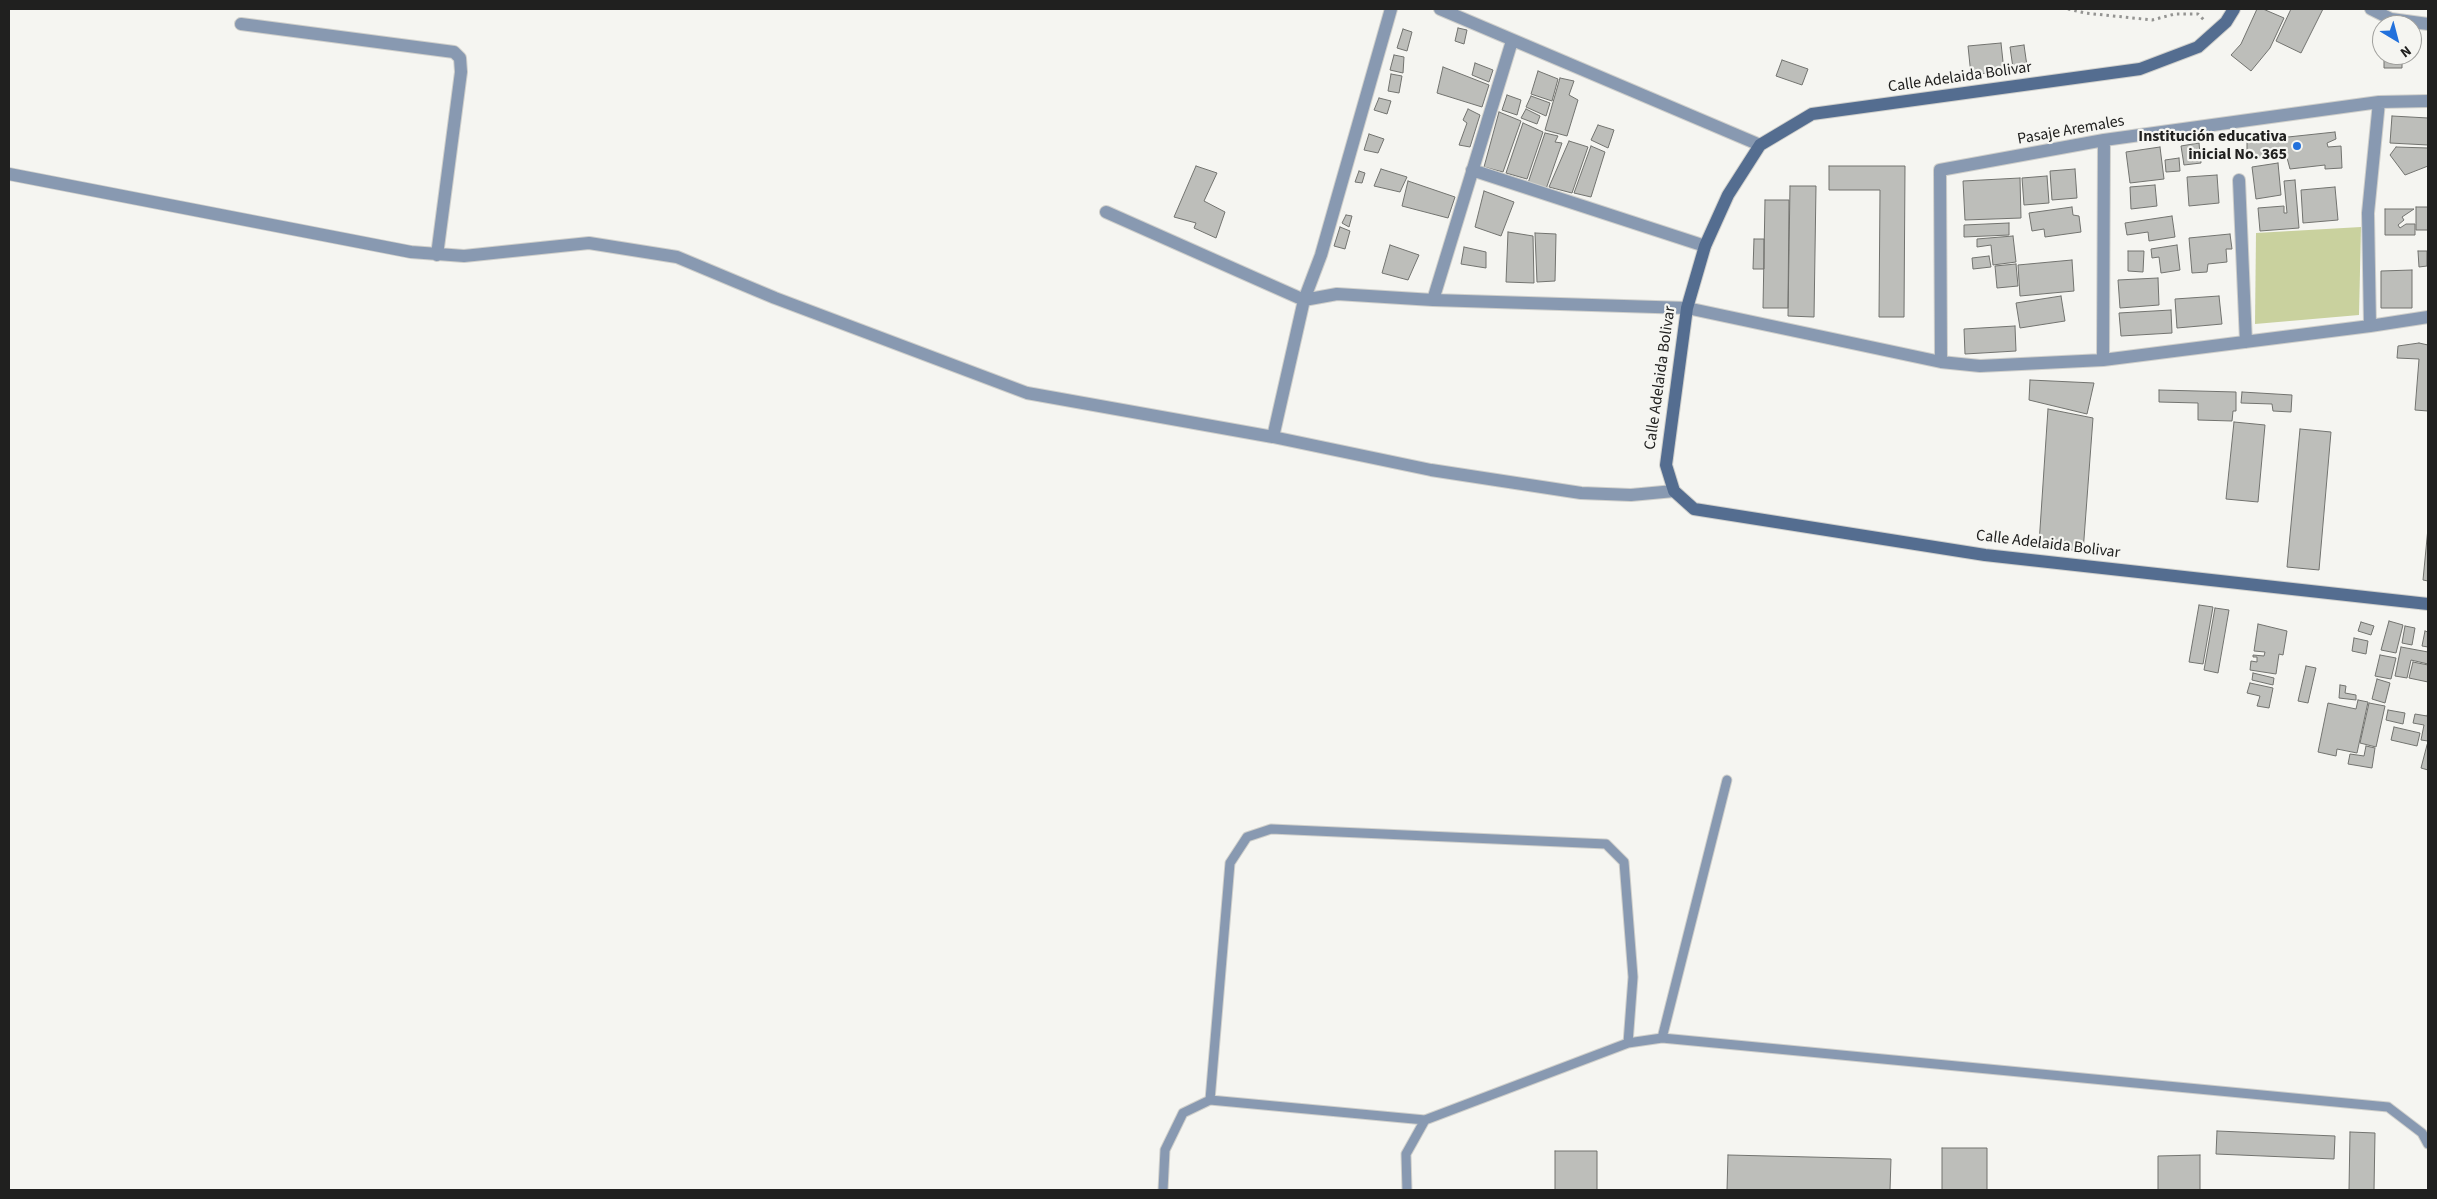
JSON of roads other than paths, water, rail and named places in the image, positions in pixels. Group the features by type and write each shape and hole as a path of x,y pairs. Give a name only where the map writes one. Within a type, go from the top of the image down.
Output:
{"main road":[{"name":"Calle Adelaida Bolivar","path":"2234,9 2226,22 2198,48 2140,69 1812,114 1760,145 1728,195 1705,246 1687,308 1666,465 1674,491 1694,509 1985,555 2428,604"}],"street":[{"path":"1272,438 1304,300 1321,255 1391,9"},
{"path":"1440,9 1760,145"},
{"path":"2371,9 2391,19 2428,24"},
{"path":"241,24 454,52 460,58 461,72 437,255"},
{"path":"1433,300 1512,41"},
{"name":"Pasaje Aremales","path":"1941,362 1940,170 2104,140 2379,102 2428,101"},
{"path":"2370,326 2368,213 2379,102"},
{"path":"2103,360 2104,140"},
{"path":"1472,170 1705,246"},
{"path":"9,174 411,252 464,256 590,244 677,257 775,298 1027,393 1272,438 1431,470 1580,493 1631,495 1674,491"},
{"path":"2239,180 2246,342"},
{"path":"1106,212 1304,300 1337,294 1433,300 1687,308 1941,362 1980,366 2103,360 2428,317"}],"lane":[{"path":"1662,1038 1727,780"},
{"path":"1210,1100 1230,863 1247,837 1271,829 1606,844 1624,862 1633,977 1628,1043"},
{"path":"1163,1190 1165,1150 1183,1113 1210,1100 1425,1120 1628,1043 1662,1038 2388,1107 2422,1133 2428,1144"},
{"path":"1407,1190 1406,1154 1425,1120"}],"place":[{"name":"Institución educativa inicial No. 365","path":"2297,146"}]}
